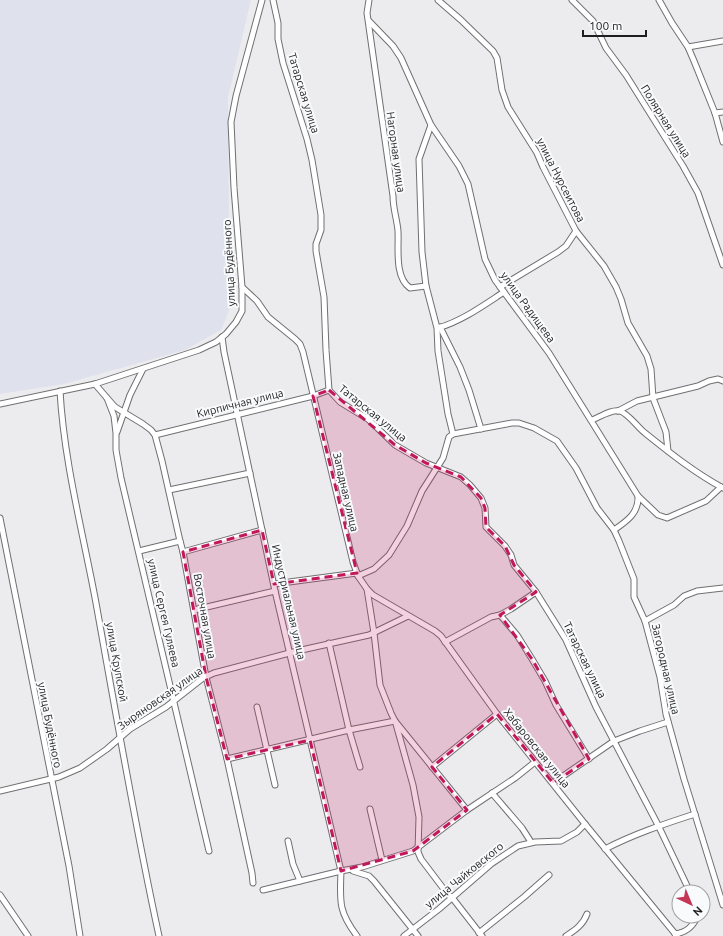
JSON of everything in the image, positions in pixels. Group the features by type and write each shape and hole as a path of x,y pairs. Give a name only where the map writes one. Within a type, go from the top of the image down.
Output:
{"street":[{"name":"улица Будённого","path":"0,404 95,384 199,350 216,342 236,322 242,311 242,287 234,188 231,122 236,96 262,0"},
{"name":"Татарская улица","path":"273,0 278,23 278,39 283,62 309,146 321,215 316,251 324,297 329,390 340,402 368,419 395,445 426,463 461,477 481,498 485,508 486,527 506,546 514,565 536,592 566,640 596,707 658,826 686,884"},
{"name":"Нагорная улица","path":"369,0 368,13 393,196 393,208 398,229 398,253 401,275 403,281 410,288 426,286"},
{"name":"улица Нурсеитова","path":"438,0 494,51 497,58 502,90 508,107 537,152 576,232 604,266 616,287 628,323 647,356 651,369 653,398 666,432 668,451"},
{"name":"Полярная улица","path":"572,0 593,21 606,48 626,75 683,166 698,193 723,265"},
{"path":"659,0 672,24 688,48 715,113 723,142"},
{"name":"улица Радищева","path":"369,21 401,58 431,125 459,166 468,184 486,259 491,273 549,353 638,496 658,515 667,518 706,501 722,487"},
{"path":"688,48 723,41"},
{"path":"715,113 723,112"},
{"name":"Нагорная улица","path":"431,125 419,159 422,252 426,286 438,328 438,351 448,414 453,434"},
{"path":"500,287 558,252 566,246 576,232"},
{"name":"Западная улица","path":"242,287 257,302 268,317 300,344 348,543 357,575 367,590 380,685 395,721 413,785 419,817 418,850"},
{"path":"481,429 460,367 438,328 458,320 504,292"},
{"name":"Индустриальная улица","path":"222,337 275,591 340,871 341,909 347,922 357,936"},
{"path":"116,433 130,396 143,369"},
{"path":"592,420 618,411 637,401 698,386 709,381 723,381"},
{"name":"улица Сергея Гуляева","path":"95,384 107,398 114,416 116,450 121,478 174,700 188,769 209,851"},
{"name":"Кирпичная улица","path":"155,435 313,396 329,390"},
{"name":"улица Крупской","path":"60,391 61,415 70,471 135,819 159,936"},
{"path":"107,398 124,414 143,424 155,435"},
{"path":"618,411 624,413 644,432 697,473 722,487"},
{"name":"Загородная улица","path":"453,434 519,423 534,428 556,441 576,468 597,508 614,530 634,580 634,597 645,621 660,677 668,722 723,905"},
{"path":"274,584 346,574 357,575 374,569 389,555 407,526 422,491 443,458 449,437 453,434"},
{"name":"Восточная улица","path":"155,435 183,552 206,676 227,759 253,883"},
{"path":"169,490 250,473"},
{"path":"614,530 628,520 636,509 638,504 638,496"},
{"name":"улица Будённого","path":"0,518 69,866 80,936"},
{"path":"183,552 262,530"},
{"path":"139,551 180,541"},
{"path":"645,621 674,605 684,596 697,591 723,588"},
{"name":"Хабаровская улица","path":"367,590 435,631 445,642 497,714 584,824 676,935"},
{"path":"194,610 275,591"},
{"path":"445,642 491,617 500,615 511,609 536,592"},
{"path":"500,615 517,635 545,680 556,705 589,759"},
{"name":"Зыряновская улица","path":"0,791 51,779 80,768 107,749 130,729 154,715 206,676 329,643 374,633 408,616"},
{"path":"329,643 349,730 360,767"},
{"path":"257,707 276,785"},
{"path":"432,767 497,714"},
{"name":"Западная улица","path":"395,721 466,810"},
{"path":"227,759 349,730 395,721"},
{"path":"553,783 614,741 668,722"},
{"path":"263,890 340,871 350,870 418,850 466,810 515,778 535,762"},
{"path":"492,793 522,828 531,842"},
{"path":"370,809 382,860"},
{"path":"605,849 658,826 695,814"},
{"name":"улица Чайковского","path":"404,936 491,864 518,846 531,842 561,841 577,832 584,824"},
{"path":"288,841 293,864 300,881"},
{"path":"418,850 421,859 480,934 549,875"},
{"path":"350,870 369,876 418,936"},
{"path":"0,895 28,936"},
{"path":"566,936 581,925 587,914"},
{"path":"676,935 684,932 693,924"}],"highlighted area":[{"path":"329,390 395,445 426,463 461,477 481,498 485,508 486,527 505,546 514,565 536,592 500,615 532,659 589,759 553,783 497,714 432,767 467,810 413,851 341,871 310,740 227,759 206,677 183,552 262,530 274,584 357,573 313,396"}],"shaded area":[{"path":"0,0 251,0 228,97 229,222 236,294 221,330 185,350 64,384 0,394"}]}
